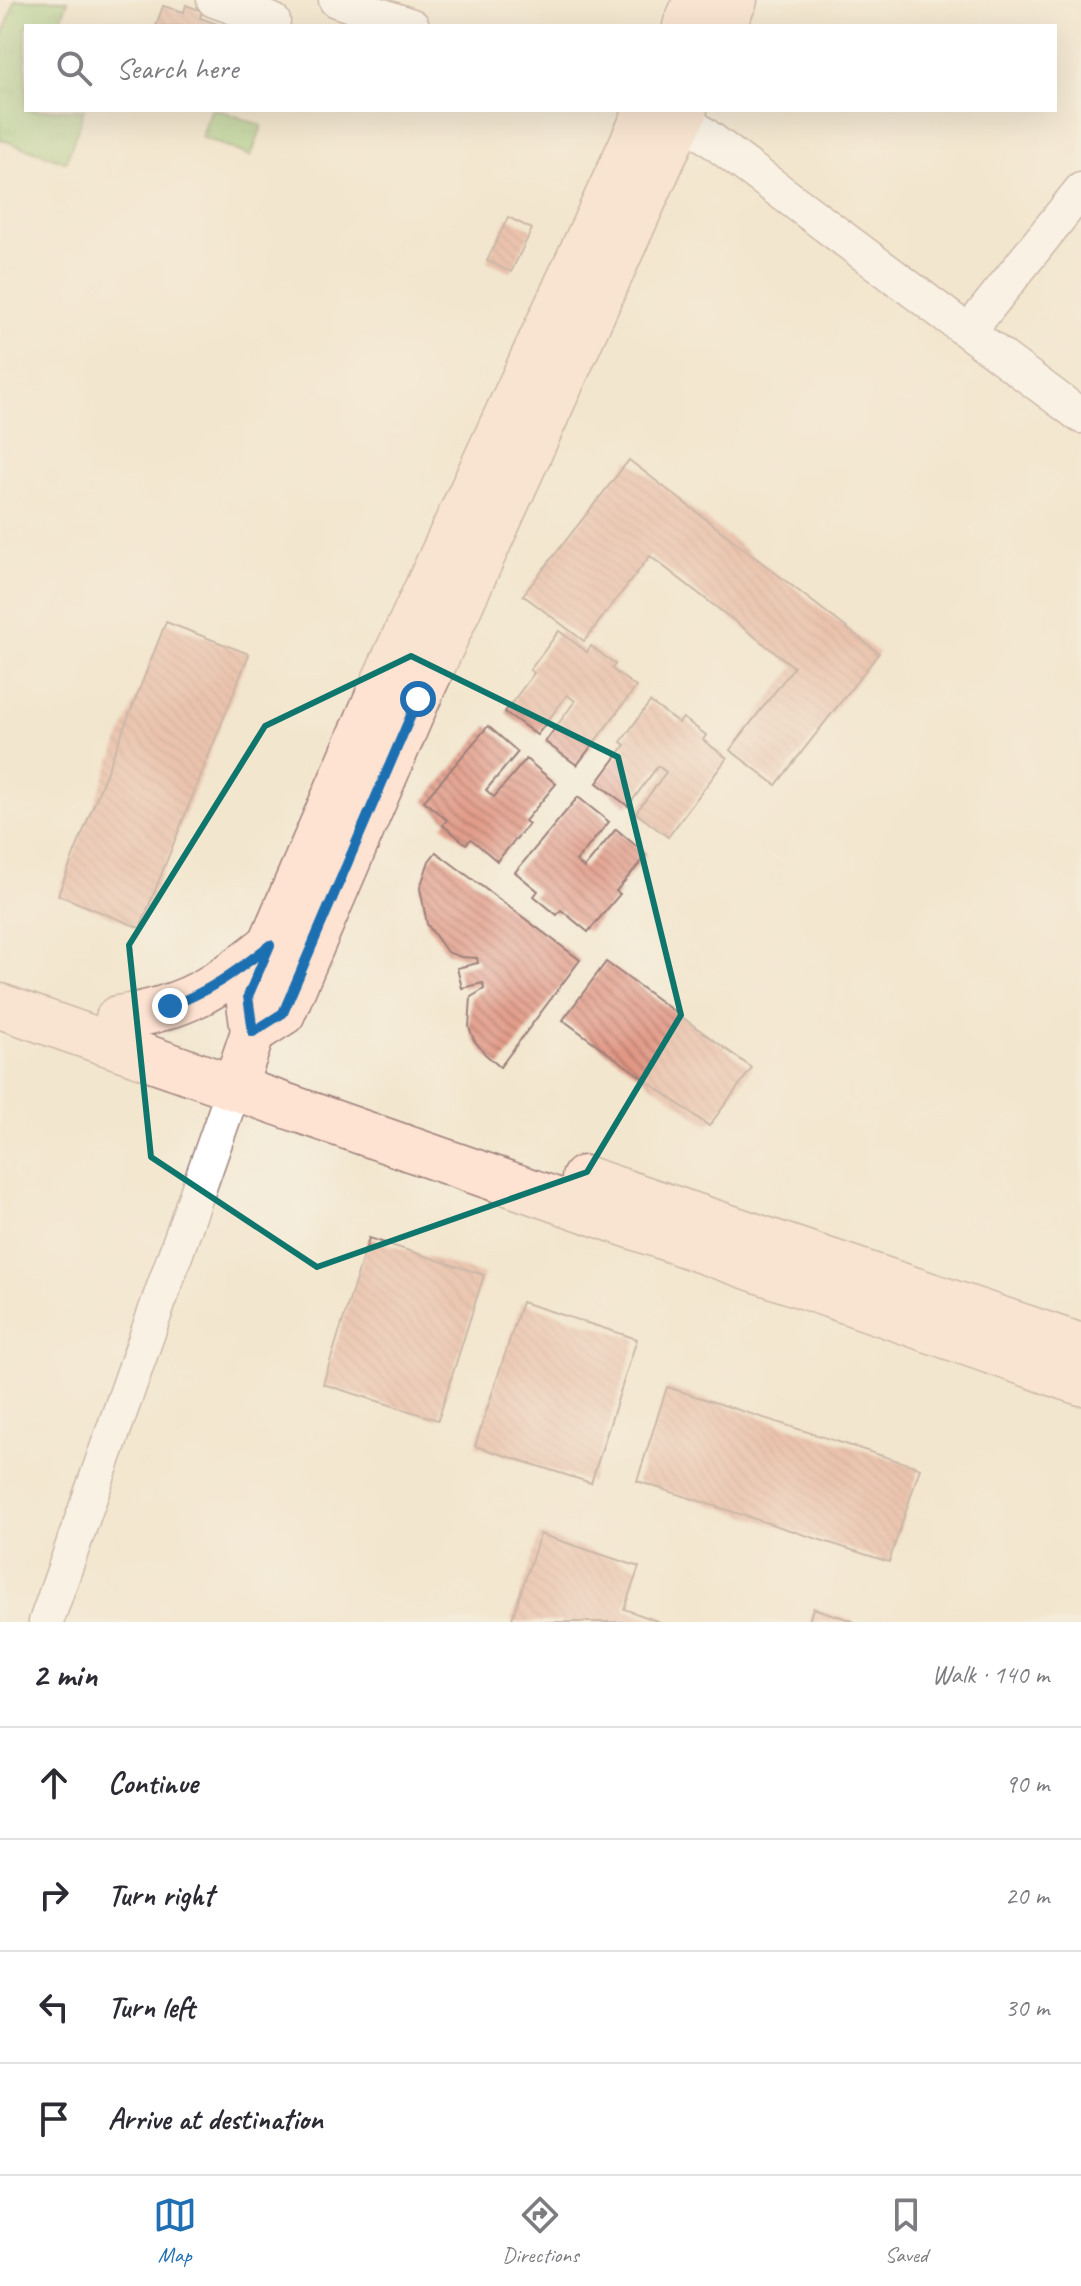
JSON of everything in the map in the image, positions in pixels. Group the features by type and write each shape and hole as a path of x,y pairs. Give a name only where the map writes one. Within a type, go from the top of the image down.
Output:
{"main road":[{"path":"686,24 696,0"},
{"path":"724,24 735,0"},
{"path":"244,1061 248,996 383,683 668,112"},
{"path":"244,1061 283,1013 668,112"},
{"path":"118,1018 196,997 270,945"},
{"path":"0,976 1081,1346"},
{"path":"0,1006 244,1061 1081,1383"}],"street":[{"path":"214,0 275,16"},
{"path":"336,0 406,24"},
{"path":"668,112 1081,416"},
{"path":"969,331 1081,190"},
{"path":"46,1622 244,1061"}],"highlighted area":[{"path":"411,656 618,757 681,1015 587,1172 317,1267 151,1157 129,945 265,726"}],"green space":[{"path":"15,0 68,0 60,24 24,24 24,112 83,112 66,162 0,139 0,45"},
{"path":"210,112 225,112 262,126 251,156 201,137"}],"building":[{"path":"186,5 202,11 200,18 216,24 157,24 163,6 184,12"},
{"path":"508,217 532,229 511,272 487,261"},
{"path":"629,460 879,653 776,785 730,750 794,667 650,556 584,641 523,595"},
{"path":"166,622 249,654 140,928 58,895"},
{"path":"559,631 587,652 591,646 615,664 612,669 636,687 577,765 545,742 575,701 567,695 537,735 505,712 534,673 530,670"},
{"path":"650,702 679,723 683,718 706,735 703,740 727,758 668,837 636,813 666,772 658,766 628,806 597,783 625,745 621,742"},
{"path":"488,726 518,752 486,790 494,797 526,759 556,784 525,821 529,824 497,861 471,839 466,844 443,825 447,820 424,801"},
{"path":"578,797 609,822 576,861 584,868 616,829 647,855 616,891 620,894 588,932 561,910 557,915 534,896 538,891 515,872"},
{"path":"436,852 580,960 500,1067 474,1040 469,1027 471,997 484,989 483,983 462,988 457,968 478,963 477,958 447,952 427,924 420,888 429,861"},
{"path":"606,962 752,1068 709,1126 563,1020"},
{"path":"369,1238 484,1275 438,1420 323,1384"},
{"path":"522,1302 637,1339 591,1483 475,1446"},
{"path":"667,1387 920,1468 889,1562 637,1481"},
{"path":"540,1534 639,1567 624,1609 660,1622 511,1622"},
{"path":"813,1608 853,1621 853,1622 809,1622"}],"route":[{"path":"170,1006 196,997 224,980 270,945 248,996 253,1032 283,1013 418,699"}]}
